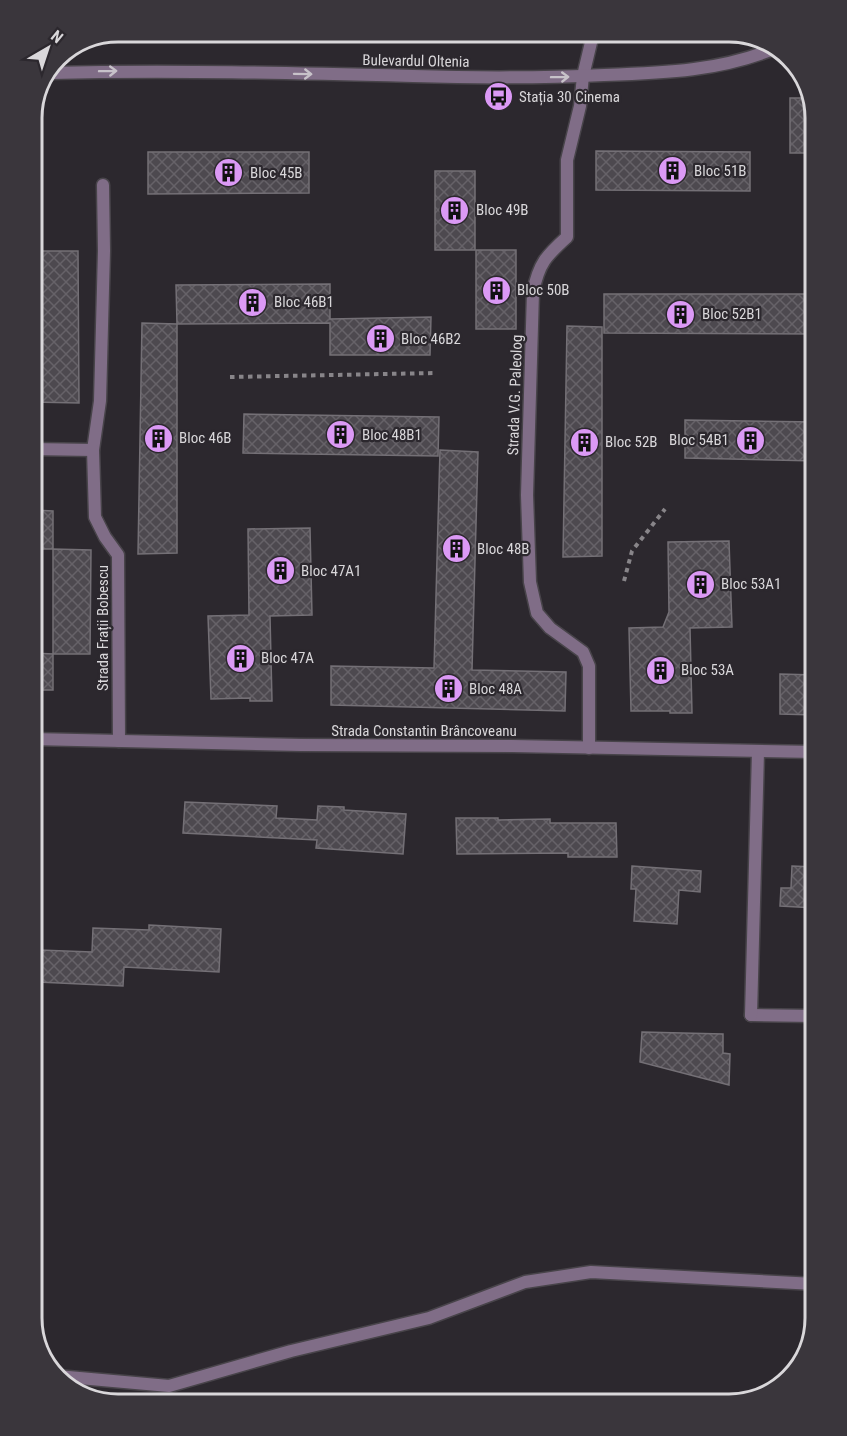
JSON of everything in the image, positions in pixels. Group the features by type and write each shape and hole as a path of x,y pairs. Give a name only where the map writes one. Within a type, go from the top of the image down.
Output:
{"street":[{"name":"Strada V.G. Paleolog","path":"590,748 589,666 583,652 550,628 537,613 530,582 527,495 533,292 537,274 547,254 567,237 567,160 580,106 582,76 591,42"},
{"name":"Bulevardul Oltenia","path":"78,72 501,78 582,76 677,72 724,64 764,51"},
{"name":"Strada Frații Bobescu","path":"103,185 104,250 100,401 93,450 95,517 105,537 118,555 119,741"},
{"path":"42,449 93,450"},
{"name":"Strada Constantin Brâncoveanu","path":"42,739 805,752"},
{"path":"758,752 751,1015 805,1016"},
{"path":"71,1377 169,1386 291,1351 429,1318 525,1282 591,1272 805,1283"}],"path":[{"path":"230,377 435,373"},
{"path":"624,581 632,551 665,509"}],"building":[{"path":"790,98 802,98 805,118 805,153 790,153"},
{"name":"Bloc 51B","path":"596,151 750,152 750,191 596,190"},
{"name":"Bloc 45B","path":"148,152 309,152 309,193 148,194"},
{"name":"Bloc 49B","path":"435,171 475,171 475,250 435,250"},
{"name":"Bloc 50B","path":"476,250 516,250 516,329 476,329"},
{"path":"42,251 78,251 79,403 42,402"},
{"name":"Bloc 46B1","path":"330,284 330,319 431,317 430,355 330,355 330,323 177,324 176,285"},
{"name":"Bloc 52B1","path":"604,294 805,294 805,334 604,333"},
{"name":"Bloc 46B","path":"142,323 177,324 177,553 138,554"},
{"name":"Bloc 52B","path":"567,326 602,327 602,556 563,557"},
{"name":"Bloc 48B1","path":"244,414 439,417 438,456 243,453"},
{"name":"Bloc 54B1","path":"685,420 805,422 805,461 685,458"},
{"path":"440,450 478,452 472,670 566,672 565,711 331,705 331,666 434,668"},
{"path":"42,510 53,511 53,549 42,549"},
{"path":"310,528 312,615 270,616 272,701 250,701 250,698 211,699 208,616 249,615 248,529"},
{"path":"729,541 732,627 690,628 692,713 631,711 629,628 663,627 669,612 668,542"},
{"path":"53,549 91,550 90,654 53,654"},
{"path":"42,653 53,654 53,690 42,690"},
{"path":"780,674 805,675 805,715 780,714"},
{"path":"185,802 277,806 276,818 317,820 318,806 406,814 403,854 316,848 317,840 183,833"},
{"path":"456,818 550,819 550,823 616,823 617,857 568,857 568,853 457,854"},
{"path":"632,866 701,871 700,892 679,890 677,924 634,921 636,889 631,889"},
{"path":"792,866 805,867 805,907 780,906 781,888 791,888"},
{"path":"149,925 221,929 219,972 124,967 123,986 42,982 42,950 92,952 93,928 149,930"},
{"path":"642,1032 723,1034 723,1053 730,1054 729,1085 640,1062"}],"place":[{"name":"Stația 30 Cinema","path":"498,97"},
{"name":"Bloc 51B","path":"673,171"},
{"name":"Bloc 45B","path":"229,173"},
{"name":"Bloc 49B","path":"455,210"},
{"name":"Bloc 50B","path":"496,290"},
{"name":"Bloc 46B1","path":"253,302"},
{"name":"Bloc 52B1","path":"681,314"},
{"name":"Bloc 46B2","path":"380,339"},
{"name":"Bloc 48B1","path":"341,435"},
{"name":"Bloc 46B","path":"158,438"},
{"name":"Bloc 54B1","path":"750,440"},
{"name":"Bloc 52B","path":"584,442"},
{"name":"Bloc 48B","path":"456,549"},
{"name":"Bloc 47A1","path":"280,571"},
{"name":"Bloc 53A1","path":"700,584"},
{"name":"Bloc 47A","path":"240,658"},
{"name":"Bloc 53A","path":"660,670"},
{"name":"Bloc 48A","path":"448,689"}]}
